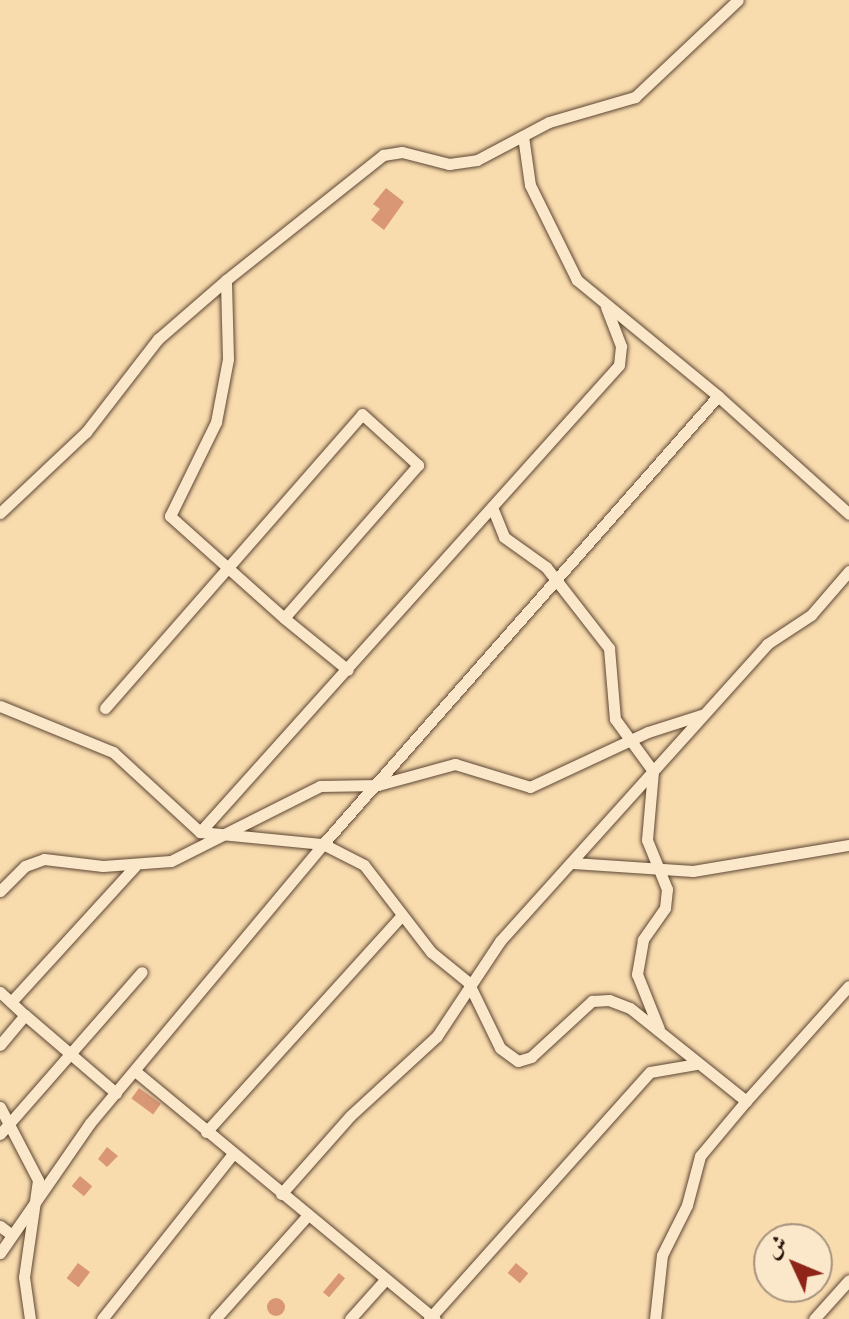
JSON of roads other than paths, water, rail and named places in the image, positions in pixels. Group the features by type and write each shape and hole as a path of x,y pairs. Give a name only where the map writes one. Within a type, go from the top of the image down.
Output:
{"street":[{"path":"0,513 86,432 158,339 226,280 383,155 402,152 462,163 570,114 635,97 738,0"},
{"path":"523,136 530,185 564,260 606,307 718,396 849,514"},
{"path":"226,280 228,359 216,422 170,516 224,568 348,670"},
{"path":"200,832 619,365 621,346 606,307"},
{"path":"0,1253 37,1195 116,1093 323,844 718,396"},
{"path":"105,708 356,417 368,416 418,465 284,618"},
{"path":"492,507 504,537 538,559 609,648 612,707 653,771 647,840 667,889 665,908 643,940 637,974 661,1033"},
{"path":"281,1194 350,1116 437,1036 468,982 702,715 767,644 811,615 849,571"},
{"path":"0,706 113,752 200,832 223,837 323,844 364,865 400,917 445,965 468,982 500,1048 518,1061 531,1057 592,1001 630,1008 746,1101"},
{"path":"0,891 25,866 44,859 135,866 171,861 320,786 378,785 455,764 530,787 631,741 702,715"},
{"path":"573,863 693,871 849,845"},
{"path":"11,1002 135,866"},
{"path":"206,1132 400,917"},
{"path":"0,1134 142,972"},
{"path":"655,1319 662,1255 687,1205 700,1156 849,986"},
{"path":"0,992 116,1093"},
{"path":"0,1045 25,1015"},
{"path":"135,1071 232,1155 432,1318 650,1072 667,1065 697,1064"},
{"path":"0,1107 36,1170 37,1195 24,1277 30,1319"},
{"path":"102,1319 232,1155"},
{"path":"215,1319 308,1215"},
{"path":"0,1226 12,1235"},
{"path":"350,1319 385,1280"},
{"path":"814,1319 849,1280"}]}
